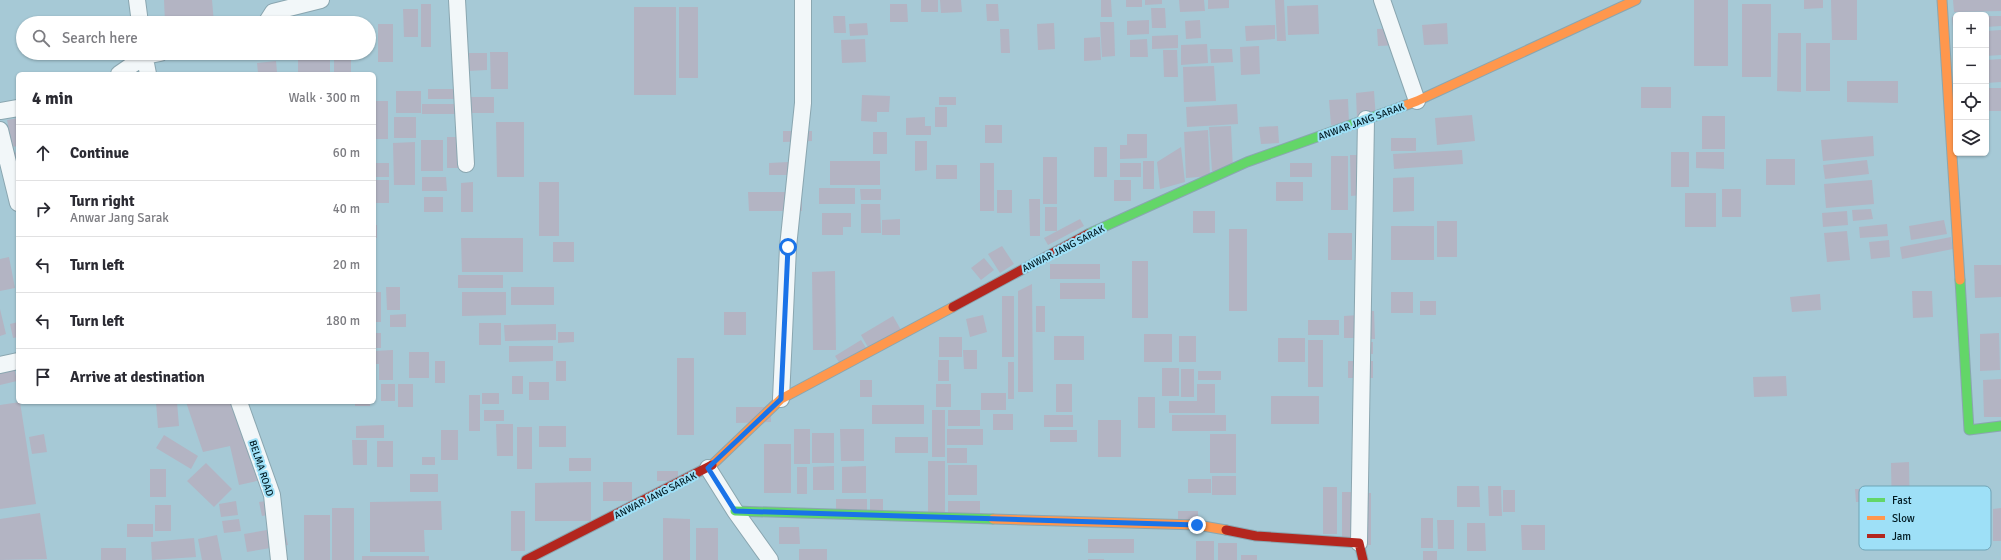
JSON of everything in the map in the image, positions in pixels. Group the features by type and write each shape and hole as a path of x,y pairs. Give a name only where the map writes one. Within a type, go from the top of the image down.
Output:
{"main road":[{"name":"ANWAR JANG SARAK","path":"526,560 708,468 781,399 1091,233 1247,162 1417,101 1636,0"},
{"path":"1942,0 1969,430 2001,426"},
{"path":"735,511 1197,525 1256,536 1359,543 1363,560"}],"street":[{"path":"137,0 139,16"},
{"path":"270,12 321,0"},
{"path":"457,0 466,164"},
{"path":"781,399 788,247 803,103 803,0"},
{"path":"1382,0 1417,101"},
{"path":"122,72 138,60"},
{"path":"146,60 148,72"},
{"path":"0,111 16,108"},
{"path":"1359,543 1366,119"},
{"path":"0,130 16,195"},
{"path":"0,365 16,361"},
{"name":"BELMA ROAD","path":"240,404 272,495 279,560"},
{"path":"708,468 735,511 770,560"}],"building":[{"path":"164,0 212,0 213,16 165,16"},
{"path":"921,0 938,0 938,12 921,12"},
{"path":"940,0 961,0 962,12 941,13"},
{"path":"1101,0 1111,0 1112,17 1101,17"},
{"path":"1126,0 1142,0 1142,7 1126,7"},
{"path":"1145,0 1162,0 1162,4 1145,5"},
{"path":"1179,0 1204,0 1205,11 1180,12"},
{"path":"1208,0 1229,0 1229,8 1208,9"},
{"path":"1275,0 1284,0 1286,41 1277,41"},
{"path":"1694,0 1728,0 1728,66 1694,66"},
{"path":"1804,0 1823,0 1823,8 1804,9"},
{"path":"1831,0 1857,0 1857,40 1832,40"},
{"path":"1953,0 2001,0 2001,11 1954,12"},
{"path":"421,4 431,4 431,47 421,47"},
{"path":"890,4 907,4 908,22 890,22"},
{"path":"986,4 998,4 999,21 987,21"},
{"path":"1742,4 1771,4 1771,77 1742,77"},
{"path":"1318,5 1319,34 1288,35 1287,6"},
{"path":"634,7 676,7 676,95 634,95"},
{"path":"679,7 698,7 698,78 679,78"},
{"path":"1151,8 1165,8 1166,28 1152,28"},
{"path":"403,9 418,9 418,37 404,37"},
{"path":"833,16 845,16 846,33 834,33"},
{"path":"1989,16 2001,16 2001,26 1989,27"},
{"path":"1149,20 1149,34 1127,35 1127,21"},
{"path":"1200,20 1201,38 1186,39 1185,21"},
{"path":"1100,22 1114,22 1115,56 1102,57"},
{"path":"867,23 868,35 850,36 849,24"},
{"path":"1054,23 1055,49 1038,50 1037,24"},
{"path":"1447,23 1448,44 1424,45 1422,25"},
{"path":"378,24 393,24 393,62 378,62"},
{"path":"1275,25 1275,39 1246,41 1245,26"},
{"path":"1397,28 1398,45 1378,46 1377,29"},
{"path":"1000,29 1009,29 1010,53 1001,53"},
{"path":"2001,30 2001,55 1989,56 1989,31"},
{"path":"1778,33 1801,33 1801,92 1777,91"},
{"path":"1178,35 1178,48 1152,49 1152,36"},
{"path":"1100,37 1101,60 1084,61 1084,38"},
{"path":"865,39 866,62 842,63 841,40"},
{"path":"1147,39 1148,57 1130,57 1130,40"},
{"path":"1806,43 1830,43 1830,91 1806,91"},
{"path":"1207,44 1208,63 1181,65 1181,45"},
{"path":"1259,46 1260,74 1241,75 1240,47"},
{"path":"1210,49 1232,49 1233,62 1211,63"},
{"path":"1163,50 1177,50 1178,77 1164,77"},
{"path":"490,52 508,52 508,89 491,89"},
{"path":"469,53 487,53 487,70 469,71"},
{"path":"2001,59 2001,82 1989,83 1989,60"},
{"path":"298,60 330,60 330,72 298,72"},
{"path":"334,60 351,60 351,72 334,72"},
{"path":"276,61 277,72 258,72 257,63"},
{"path":"1214,66 1216,101 1184,102 1183,67"},
{"path":"1847,81 1898,81 1898,103 1847,102"},
{"path":"1641,87 1671,87 1671,108 1641,108"},
{"path":"1989,88 2001,88 2001,111 1989,111"},
{"path":"428,89 458,89 458,99 428,99"},
{"path":"396,91 421,91 421,113 396,113"},
{"path":"1374,91 1376,119 1357,120 1356,93"},
{"path":"862,95 890,96 889,112 877,112 877,122 861,121"},
{"path":"471,97 494,97 494,113 471,113"},
{"path":"939,97 956,97 956,105 939,105"},
{"path":"1348,99 1349,124 1331,125 1329,100"},
{"path":"376,101 388,101 388,139 376,139"},
{"path":"422,104 457,104 457,114 422,114"},
{"path":"1237,104 1238,124 1187,127 1186,107"},
{"path":"935,107 947,107 947,127 935,127"},
{"path":"1472,115 1475,141 1437,145 1435,118"},
{"path":"1702,116 1725,116 1725,149 1702,149"},
{"path":"394,117 416,117 416,138 394,138"},
{"path":"925,117 925,126 931,126 931,135 906,135 906,118"},
{"path":"16,118 16,146 12,147 7,120"},
{"path":"496,122 524,122 524,177 497,177"},
{"path":"985,125 1002,125 1002,143 985,143"},
{"path":"1231,126 1233,170 1212,171 1209,127"},
{"path":"1278,126 1279,143 1261,144 1259,127"},
{"path":"1208,130 1210,176 1186,178 1184,132"},
{"path":"783,131 812,131 812,141 783,142"},
{"path":"873,132 887,132 887,154 873,154"},
{"path":"1127,134 1147,134 1147,158 1120,159 1120,145 1127,145"},
{"path":"1873,136 1874,156 1823,161 1821,140"},
{"path":"447,137 460,137 460,168 447,168"},
{"path":"1391,138 1416,138 1416,151 1391,151"},
{"path":"421,140 443,140 443,171 421,171"},
{"path":"915,141 927,141 927,170 915,171"},
{"path":"415,142 415,185 394,185 393,143"},
{"path":"1094,147 1107,147 1107,177 1094,177"},
{"path":"1181,147 1185,182 1160,189 1157,162"},
{"path":"1462,150 1463,164 1394,169 1393,154"},
{"path":"16,152 16,164 14,153"},
{"path":"1671,152 1689,152 1689,187 1671,187"},
{"path":"1696,152 1724,152 1724,169 1696,168"},
{"path":"1350,155 1362,155 1362,195 1351,196"},
{"path":"1331,156 1348,156 1348,210 1331,210"},
{"path":"1043,157 1057,157 1057,204 1043,204"},
{"path":"1766,159 1795,159 1795,185 1766,185"},
{"path":"1867,160 1869,174 1825,179 1823,165"},
{"path":"830,161 880,161 880,185 830,185"},
{"path":"1143,161 1154,161 1154,189 1143,189"},
{"path":"789,162 789,175 769,175 769,163"},
{"path":"376,163 389,163 389,177 376,177"},
{"path":"980,163 994,163 994,211 980,211"},
{"path":"1120,163 1141,163 1141,177 1120,177"},
{"path":"1290,163 1312,163 1312,177 1290,177"},
{"path":"936,165 957,165 957,179 936,179"},
{"path":"422,177 446,177 447,191 422,191"},
{"path":"1414,177 1414,211 1393,212 1393,178"},
{"path":"376,180 389,180 389,203 376,203"},
{"path":"1114,180 1131,180 1131,201 1114,201"},
{"path":"1872,180 1874,204 1826,208 1824,184"},
{"path":"473,182 473,212 461,212 461,183"},
{"path":"539,182 559,182 559,236 539,236"},
{"path":"1276,182 1303,182 1303,201 1276,201"},
{"path":"819,188 855,188 855,204 819,204"},
{"path":"860,189 881,189 881,200 861,200"},
{"path":"1722,189 1741,189 1741,217 1722,217"},
{"path":"997,190 1012,190 1012,213 997,213"},
{"path":"748,192 802,192 802,211 749,211"},
{"path":"1685,193 1716,193 1716,227 1685,227"},
{"path":"424,197 443,197 443,212 424,212"},
{"path":"1029,199 1040,199 1040,236 1030,236"},
{"path":"861,204 880,204 881,233 861,233"},
{"path":"1045,207 1057,207 1057,231 1045,231"},
{"path":"1871,209 1873,219 1853,221 1852,210"},
{"path":"1193,211 1215,211 1215,233 1193,233"},
{"path":"1847,211 1848,225 1823,227 1822,213"},
{"path":"822,213 851,213 851,227 843,227 843,235 822,235"},
{"path":"900,219 900,235 882,235 882,220"},
{"path":"1080,219 1084,226 1048,245 1044,238"},
{"path":"1944,220 1947,234 1911,240 1909,226"},
{"path":"1437,221 1457,221 1457,257 1437,257"},
{"path":"1887,224 1888,236 1860,238 1859,227"},
{"path":"376,225 377,225 376,238"},
{"path":"1391,226 1434,226 1434,260 1391,260"},
{"path":"1229,229 1247,229 1247,311 1229,311"},
{"path":"1847,231 1850,260 1827,262 1824,233"},
{"path":"1328,233 1352,233 1352,260 1328,260"},
{"path":"1951,237 1953,249 1902,259 1900,247"},
{"path":"461,238 523,238 523,272 462,272"},
{"path":"1889,240 1890,257 1871,259 1869,242"},
{"path":"553,242 574,242 574,262 553,262"},
{"path":"1002,246 1014,264 1000,273 988,254"},
{"path":"9,257 15,288 0,291 0,259"},
{"path":"984,258 994,270 981,280 971,268"},
{"path":"1132,261 1148,261 1148,318 1132,318"},
{"path":"1050,264 1100,264 1100,279 1050,279"},
{"path":"1974,265 2001,265 2001,297 1975,298"},
{"path":"835,271 836,350 813,350 812,272"},
{"path":"458,275 503,275 503,288 458,288"},
{"path":"1060,283 1105,283 1105,299 1060,299"},
{"path":"1032,284 1033,392 1018,392 1018,291"},
{"path":"386,287 400,287 400,310 387,310"},
{"path":"511,287 554,287 554,305 511,305"},
{"path":"1912,291 1932,291 1933,317 1913,318"},
{"path":"376,292 381,292 381,322 376,322"},
{"path":"462,292 506,292 506,315 462,316"},
{"path":"1391,292 1413,292 1413,313 1391,313"},
{"path":"1820,294 1821,310 1792,312 1790,297"},
{"path":"1002,296 1014,296 1014,357 1002,357"},
{"path":"1420,301 1436,301 1436,315 1420,315"},
{"path":"1036,306 1045,306 1045,332 1036,332"},
{"path":"0,309 6,334 0,336"},
{"path":"1364,311 1374,311 1375,339 1364,339"},
{"path":"724,312 746,312 746,335 724,335"},
{"path":"406,314 406,327 390,327 390,315"},
{"path":"983,315 987,332 970,337 966,319"},
{"path":"1359,315 1359,338 1344,338 1344,316"},
{"path":"893,316 901,330 869,349 861,335"},
{"path":"1308,320 1339,320 1339,335 1308,335"},
{"path":"16,322 16,337 13,338 10,324"},
{"path":"479,323 501,323 501,345 479,345"},
{"path":"556,324 556,340 505,341 504,325"},
{"path":"558,332 574,332 574,342 558,343"},
{"path":"376,333 381,333 381,348 376,348"},
{"path":"1999,333 2000,370 1980,371 1980,334"},
{"path":"1144,334 1172,334 1172,362 1144,362"},
{"path":"1054,336 1084,336 1084,360 1054,360"},
{"path":"1179,336 1196,336 1196,362 1179,362"},
{"path":"939,337 962,337 962,357 939,357"},
{"path":"1278,338 1305,338 1305,362 1278,362"},
{"path":"861,340 868,351 842,367 835,356"},
{"path":"1308,340 1323,340 1323,387 1308,387"},
{"path":"1359,342 1373,342 1373,354 1359,354"},
{"path":"509,346 553,346 553,361 509,362"},
{"path":"393,350 393,380 379,380 379,364 376,364 376,351"},
{"path":"963,350 977,350 977,369 964,369"},
{"path":"409,352 429,352 429,378 409,378"},
{"path":"677,358 694,358 694,435 677,435"},
{"path":"938,360 949,360 949,381 938,381"},
{"path":"435,361 445,361 445,383 435,383"},
{"path":"556,361 566,361 566,381 556,381"},
{"path":"1348,361 1373,361 1373,378 1348,378"},
{"path":"1008,362 1014,362 1014,399 1008,399"},
{"path":"14,367 16,381 0,385 0,370"},
{"path":"1162,368 1179,368 1179,396 1162,396"},
{"path":"1181,369 1194,369 1194,397 1181,397"},
{"path":"1198,371 1221,371 1221,380 1198,380"},
{"path":"512,376 523,376 523,394 512,394"},
{"path":"1786,376 1787,396 1754,397 1753,377"},
{"path":"2001,379 2001,417 1984,417 1983,380"},
{"path":"860,380 872,380 872,397 860,397"},
{"path":"529,382 549,382 549,400 529,400"},
{"path":"381,384 395,384 395,401 381,401"},
{"path":"398,384 413,384 413,407 398,407"},
{"path":"936,384 951,384 951,407 936,407"},
{"path":"1056,384 1072,384 1072,412 1056,412"},
{"path":"1197,384 1215,384 1215,413 1169,413 1169,401 1197,401"},
{"path":"482,393 499,393 499,404 482,404"},
{"path":"981,393 1006,393 1006,410 981,410"},
{"path":"469,395 480,395 480,431 469,431"},
{"path":"1271,396 1319,396 1319,424 1271,424"},
{"path":"1138,397 1155,397 1155,428 1138,428"},
{"path":"16,403 16,404 20,404 36,504 0,509 0,405"},
{"path":"156,404 177,404 179,426 158,428"},
{"path":"187,404 248,404 270,478 239,485 230,446 203,452"},
{"path":"355,404 370,404 370,406 355,406"},
{"path":"872,405 924,405 924,424 872,424"},
{"path":"736,407 771,407 771,422 736,423"},
{"path":"484,410 504,410 504,421 484,421"},
{"path":"932,410 945,410 945,457 932,457"},
{"path":"948,410 980,410 980,426 948,426"},
{"path":"993,414 1013,414 1013,430 993,430"},
{"path":"1044,415 1073,415 1073,427 1044,427"},
{"path":"1172,415 1226,415 1226,431 1172,431"},
{"path":"1098,420 1121,420 1121,457 1098,457"},
{"path":"496,424 513,424 513,456 497,456"},
{"path":"384,425 384,438 356,438 356,426"},
{"path":"539,426 566,426 566,447 539,447"},
{"path":"517,427 532,427 532,469 517,469"},
{"path":"794,429 810,429 810,464 794,464"},
{"path":"840,429 864,429 864,461 841,461"},
{"path":"947,429 983,429 983,445 947,445"},
{"path":"441,430 458,430 458,460 441,460"},
{"path":"1050,430 1077,430 1077,442 1050,442"},
{"path":"812,433 834,433 834,463 812,463"},
{"path":"44,434 47,452 32,454 29,437"},
{"path":"1210,434 1236,434 1236,473 1210,473"},
{"path":"164,435 198,456 191,469 156,448"},
{"path":"895,437 928,437 928,453 895,453"},
{"path":"352,440 367,440 367,465 353,465"},
{"path":"377,441 393,441 393,467 377,467"},
{"path":"764,444 791,444 791,493 764,493"},
{"path":"947,448 967,448 967,463 947,463"},
{"path":"422,457 435,457 435,465 422,465"},
{"path":"569,458 591,458 591,471 569,471"},
{"path":"928,461 945,461 945,515 928,515"},
{"path":"1909,462 1909,486 1891,486 1891,463"},
{"path":"206,463 232,489 214,507 187,481"},
{"path":"948,465 977,465 977,495 948,495"},
{"path":"834,466 834,490 813,490 813,467"},
{"path":"866,466 866,493 842,493 842,467"},
{"path":"797,467 807,467 807,494 797,494"},
{"path":"150,469 166,469 166,497 150,497"},
{"path":"657,471 678,471 678,481 657,481"},
{"path":"410,474 438,474 438,492 410,492"},
{"path":"1212,476 1236,476 1236,495 1212,495"},
{"path":"1188,479 1211,479 1211,493 1188,493"},
{"path":"591,482 591,521 535,521 535,483"},
{"path":"603,482 632,482 632,501 603,501"},
{"path":"1457,486 1479,486 1480,507 1457,507"},
{"path":"1488,486 1501,486 1502,516 1489,516"},
{"path":"1323,487 1337,487 1337,534 1323,534"},
{"path":"1855,489 1859,489 1859,502 1856,502"},
{"path":"1503,490 1515,490 1515,512 1503,512"},
{"path":"1342,492 1355,492 1355,541 1342,541"},
{"path":"1359,493 1371,493 1371,545 1359,545"},
{"path":"836,499 867,499 867,512 836,512"},
{"path":"870,499 883,499 883,514 870,514"},
{"path":"236,501 238,515 221,517 219,504"},
{"path":"266,501 279,513 262,516 259,502"},
{"path":"441,501 442,530 424,530 425,552 370,552 370,502"},
{"path":"948,501 980,501 980,516 948,516"},
{"path":"155,505 171,505 171,531 155,531"},
{"path":"332,508 354,508 354,560 332,560"},
{"path":"2001,508 2001,541 1993,541 1993,509"},
{"path":"511,511 525,511 525,551 511,551"},
{"path":"1178,511 1198,511 1198,529 1178,529"},
{"path":"40,513 47,559 0,560 0,519"},
{"path":"304,515 330,515 330,560 304,560"},
{"path":"663,518 690,519 690,560 663,560"},
{"path":"1421,518 1433,518 1433,548 1421,548"},
{"path":"239,519 241,531 224,533 222,521"},
{"path":"1437,520 1454,520 1454,549 1438,549"},
{"path":"1467,523 1485,523 1486,551 1467,551"},
{"path":"127,524 153,524 153,537 127,537"},
{"path":"1521,525 1545,525 1545,550 1522,550"},
{"path":"284,527 288,545 247,552 244,534"},
{"path":"779,527 799,527 800,544 779,544"},
{"path":"696,528 718,528 718,560 696,560"},
{"path":"217,535 222,560 202,560 198,539"},
{"path":"194,538 196,557 152,560 151,542"},
{"path":"1088,539 1134,539 1134,553 1088,553"},
{"path":"1196,541 1214,541 1214,560 1196,560"},
{"path":"1218,543 1237,543 1237,560 1218,560"},
{"path":"101,548 126,548 126,560 101,560"},
{"path":"799,549 827,549 827,560 799,560"},
{"path":"1423,551 1437,551 1437,560 1423,560"},
{"path":"1241,555 1257,555 1257,560 1241,560"},
{"path":"362,556 429,556 429,560 362,560"},
{"path":"1104,559 1104,560 1088,560"}],"traffic: fast":[{"path":"1088,234 1247,162 1398,108"},
{"path":"1960,280 1969,430 2001,426"},
{"path":"735,511 993,519"}],"traffic: slow":[{"path":"1398,108 1417,101 1636,0"},
{"path":"1942,0 1960,280"},
{"path":"712,465 781,399 953,307"},
{"path":"993,519 1197,525 1226,530"}],"traffic: jam":[{"path":"953,307 1088,234"},
{"path":"526,560 712,465"},
{"path":"1226,530 1256,536 1359,543 1363,560"}],"route":[{"path":"788,247 781,399 708,468 735,511 1197,525"}]}
